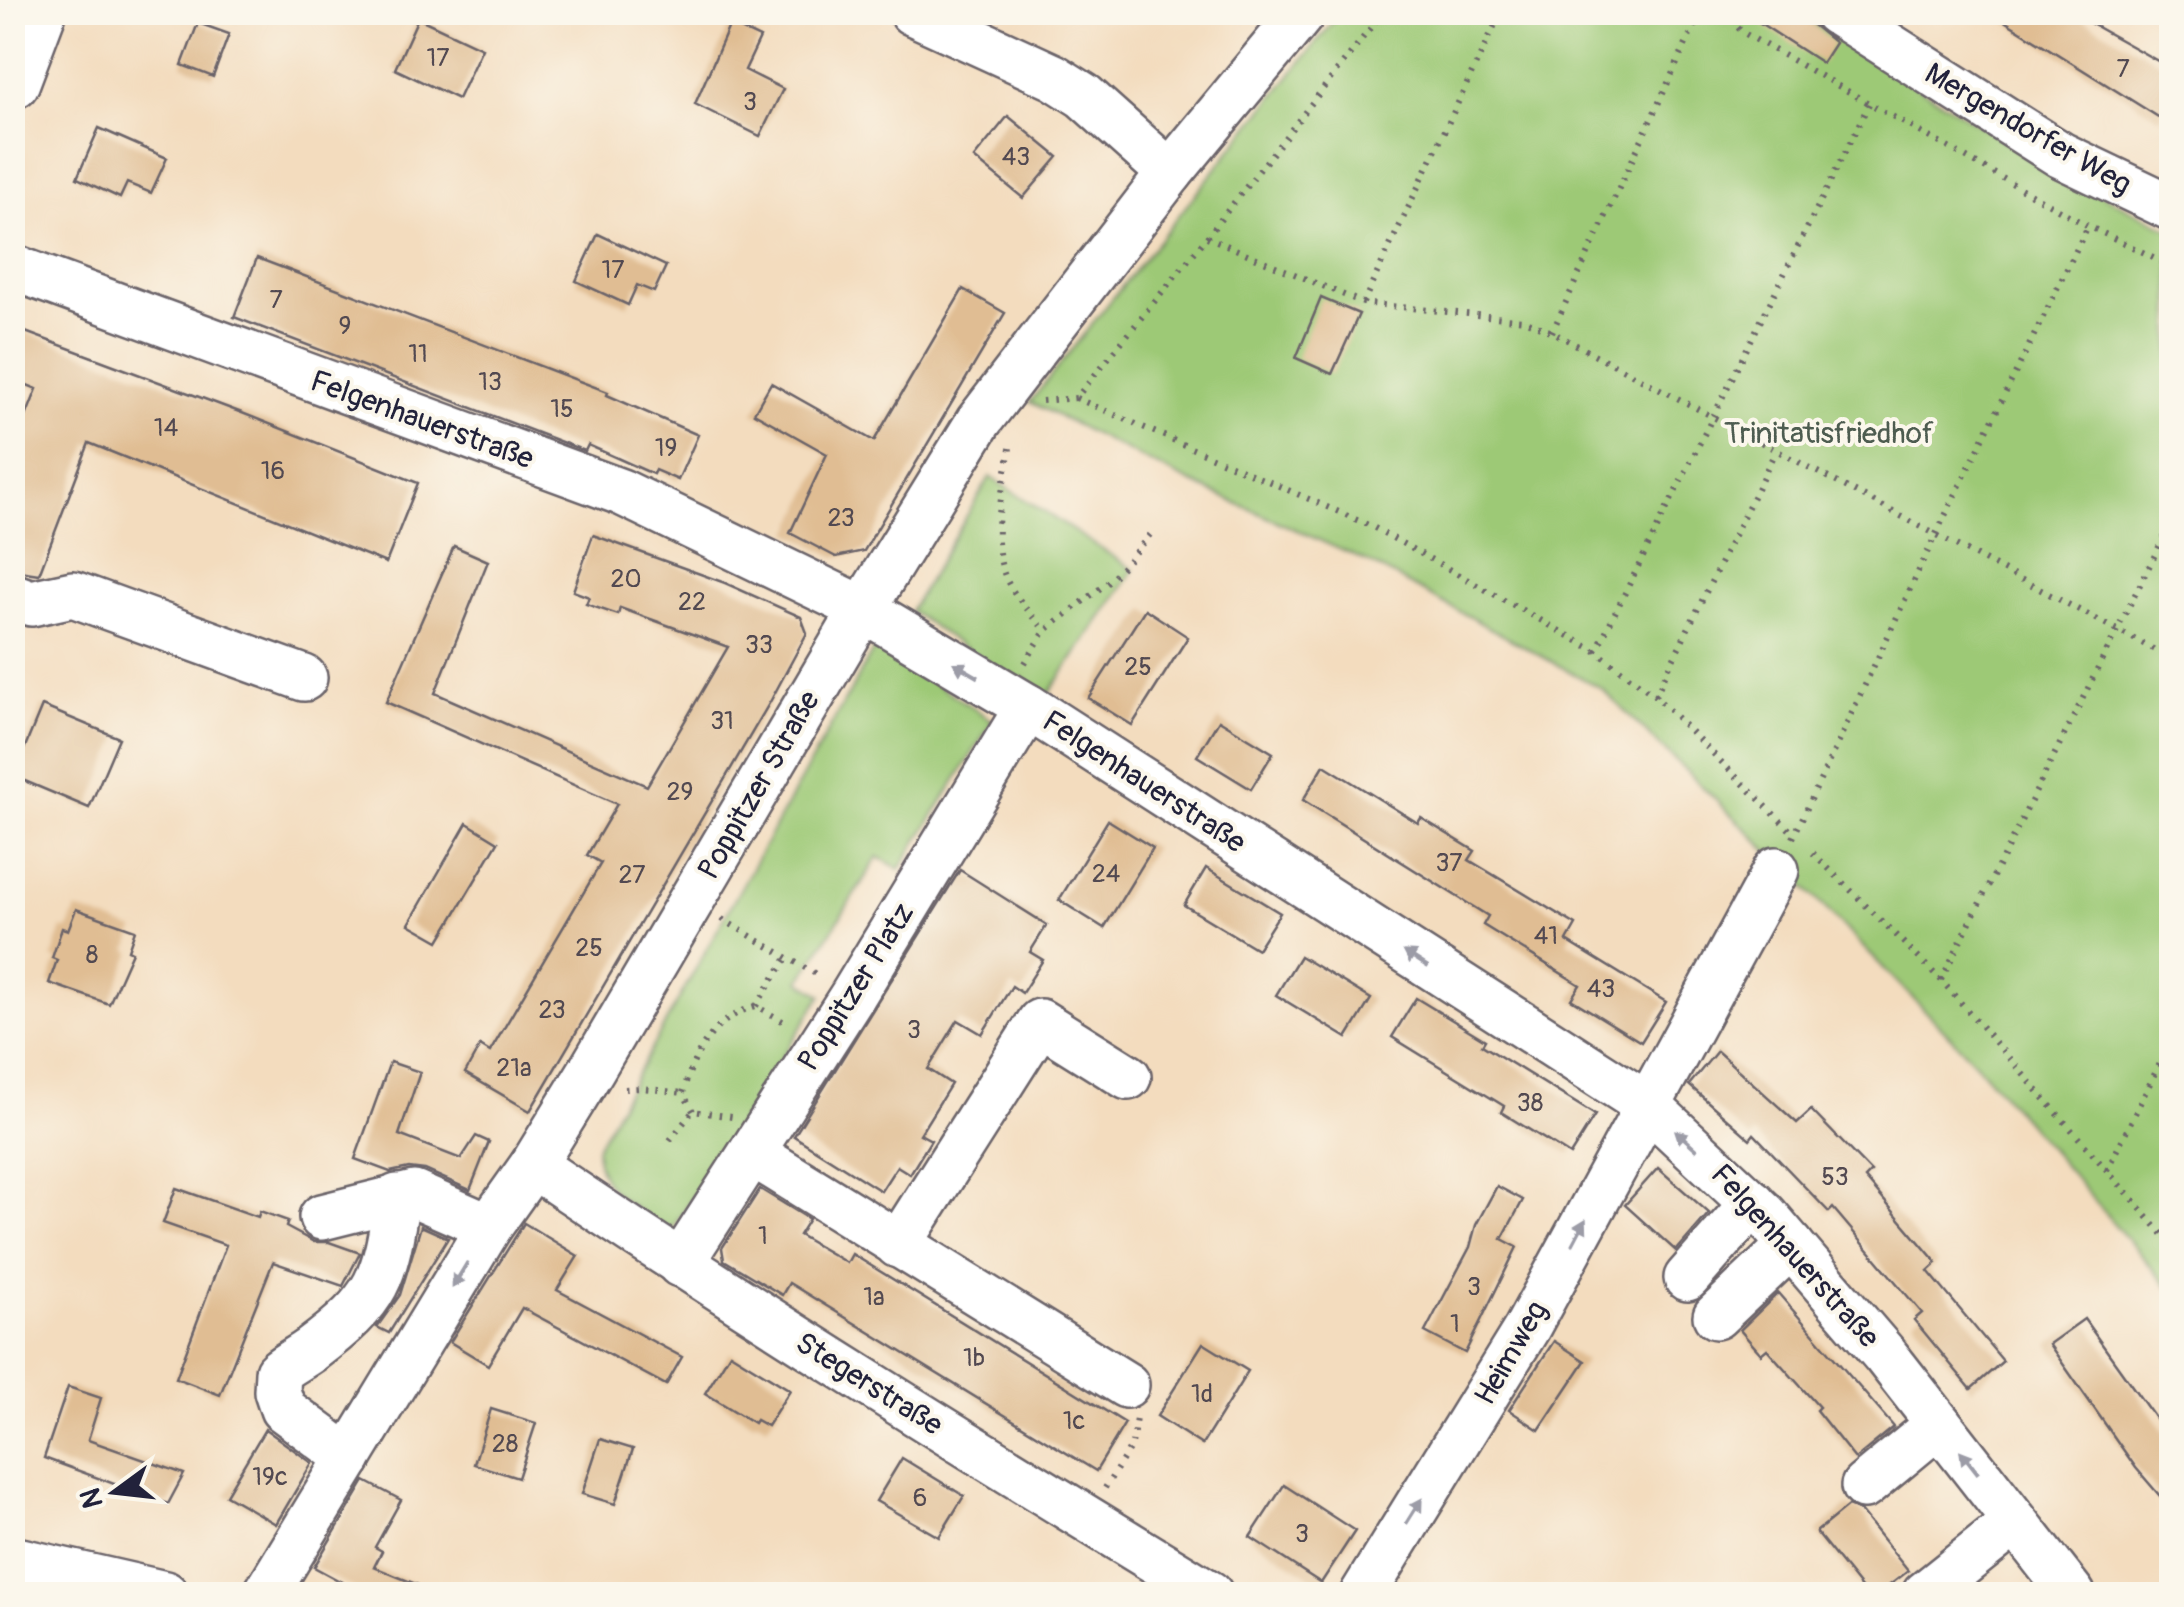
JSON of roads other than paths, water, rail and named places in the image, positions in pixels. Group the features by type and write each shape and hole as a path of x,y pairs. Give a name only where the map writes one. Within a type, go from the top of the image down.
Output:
{"main road":[{"path":"12,81 38,12"}],"street":[{"path":"912,12 1054,77 1084,96 1170,173"},
{"name":"Poppitzer Straße","path":"284,1588 349,1458 489,1226 533,1165 592,1069 863,609 995,432 1170,173 1303,12"},
{"name":"Mergendorfer Weg","path":"1836,12 2061,155 2172,208"},
{"name":"Felgenhauerstraße","path":"12,267 621,492 863,609 1014,699 1646,1105 1753,1203 1792,1245 2072,1594"},
{"path":"12,596 31,603 73,594 304,678"},
{"name":"Poppitzer Platz","path":"680,1264 853,995 1014,699"},
{"name":"Heimweg","path":"1363,1594 1519,1342 1786,852"},
{"path":"898,1245 1040,1022 1128,1077"},
{"path":"758,1143 898,1245 1126,1386"},
{"name":"Stegerstraße","path":"533,1165 680,1264 862,1398 1087,1519 1210,1594"},
{"path":"322,1216 414,1194 489,1226"},
{"path":"349,1458 284,1409 278,1391 278,1372 308,1353 372,1296 385,1269 397,1197"},
{"path":"1687,1278 1753,1203"},
{"path":"1716,1316 1792,1245"},
{"path":"1864,1486 1939,1424"},
{"path":"1925,1594 2016,1522"},
{"path":"12,1559 165,1594"}],"park label":[{"name":"Trinitatisfriedhof","path":"1829,433"}]}
